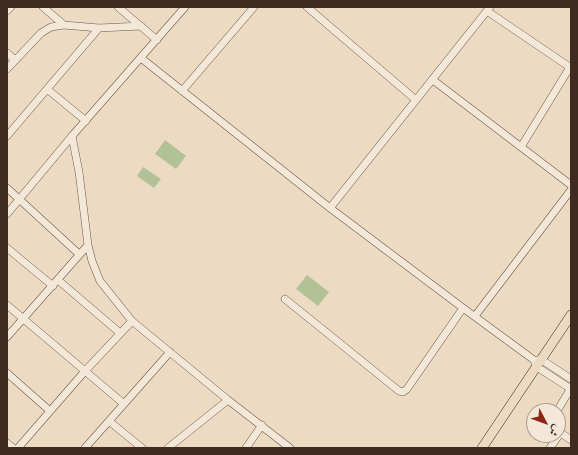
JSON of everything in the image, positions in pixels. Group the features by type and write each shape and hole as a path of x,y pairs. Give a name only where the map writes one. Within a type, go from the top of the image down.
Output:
{"main road":[{"path":"482,448 538,362 571,315"}],"street":[{"path":"7,11 11,7"},
{"path":"43,7 64,25"},
{"path":"118,7 157,40"},
{"path":"7,214 72,136 185,7"},
{"path":"182,90 254,7"},
{"path":"307,7 416,100"},
{"path":"330,208 488,9 570,67 521,147"},
{"path":"7,69 46,29 64,25 100,28 141,26"},
{"path":"7,136 100,28"},
{"path":"7,53 15,60"},
{"path":"141,58 330,208 463,308 538,362 571,389 562,403"},
{"path":"433,80 571,185"},
{"path":"47,89 86,120"},
{"path":"72,136 80,179 88,245 92,261 100,281 132,321 228,400 290,448"},
{"path":"7,188 79,254"},
{"path":"474,316 571,190"},
{"path":"7,337 88,245"},
{"path":"7,248 52,286"},
{"path":"58,280 120,333"},
{"path":"285,299 402,392 407,389 463,308"},
{"path":"7,305 124,404"},
{"path":"18,448 132,321"},
{"path":"85,448 170,352"},
{"path":"538,362 571,379"},
{"path":"7,373 50,411"},
{"path":"168,448 228,400"},
{"path":"109,420 142,448"},
{"path":"246,448 262,425"},
{"path":"7,443 13,448"}],"green space":[{"path":"165,140 186,156 176,169 155,154"},
{"path":"143,167 161,179 154,188 137,176"},
{"path":"307,275 329,292 318,306 296,289"}]}
